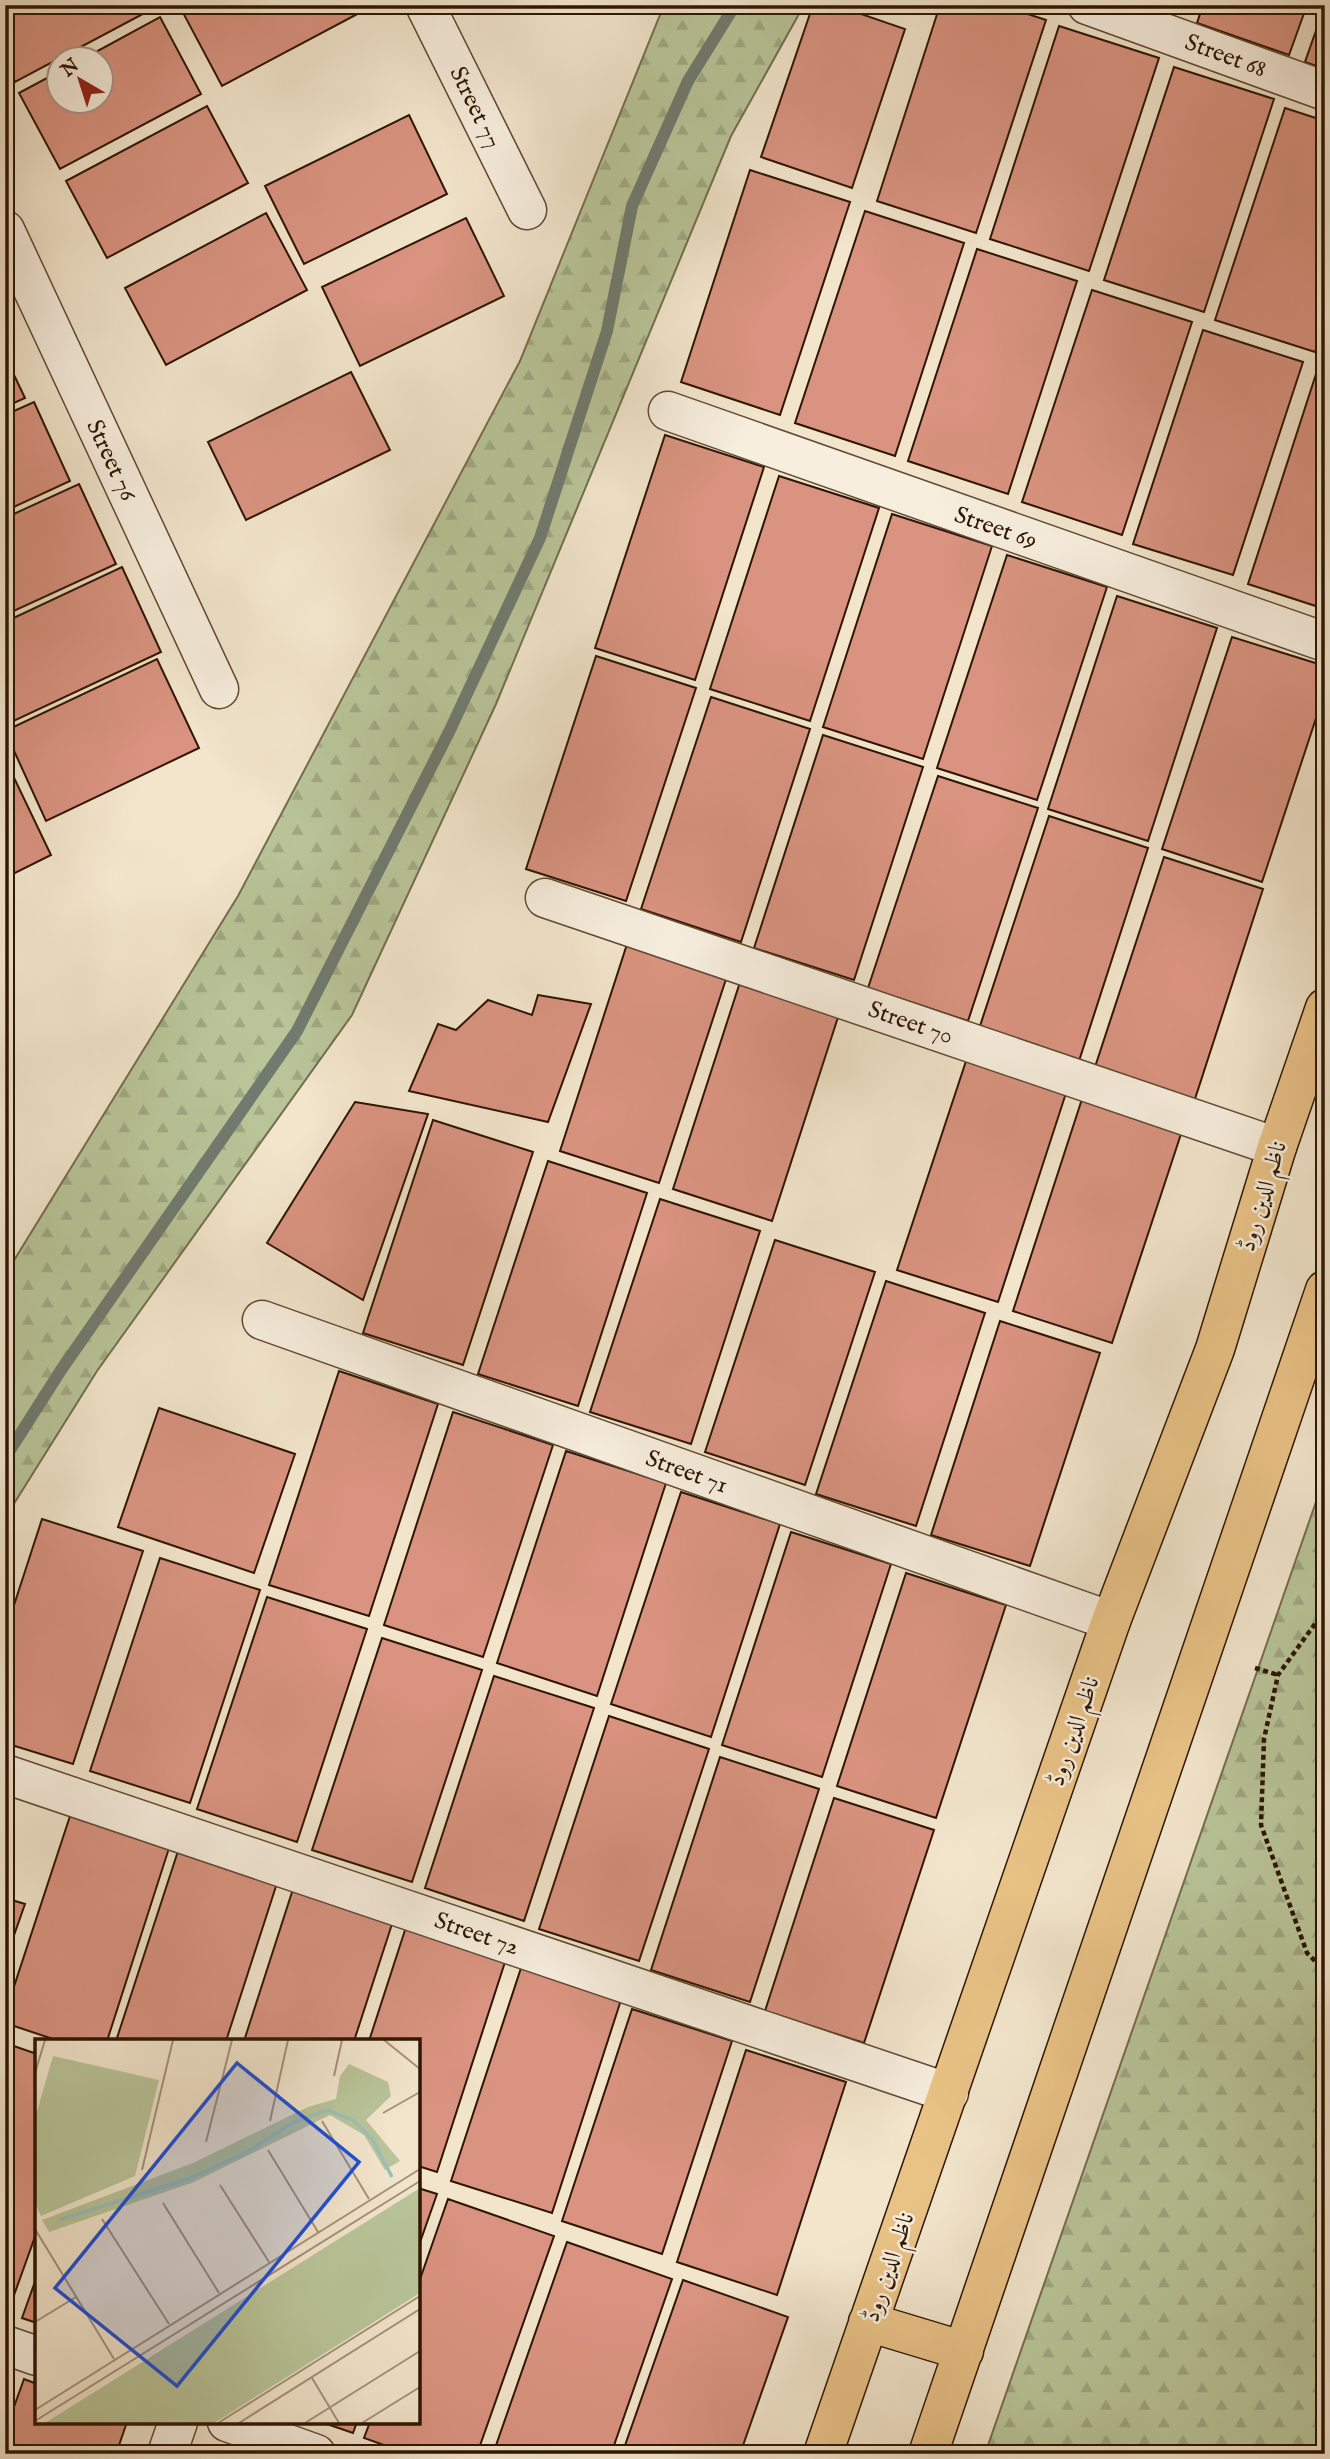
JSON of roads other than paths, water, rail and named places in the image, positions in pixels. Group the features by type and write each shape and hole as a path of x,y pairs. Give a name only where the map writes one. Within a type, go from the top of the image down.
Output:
{"main road":[{"name":"ناظم الدین روڈ","path":"823,2454 1111,1621 1215,1349 1277,1147 1325,1008"},
{"path":"928,2454 1325,1290"},
{"path":"868,2322 964,2351"}],"street":[{"name":"Street 77","path":"425,5 527,210"},
{"name":"Street 68","path":"1087,5 1325,91"},
{"name":"Street 76","path":"5,230 219,689"},
{"name":"Street 69","path":"667,411 1325,642"},
{"name":"Street 70","path":"545,898 1277,1147"},
{"name":"Street 71","path":"262,1320 1111,1621"},
{"name":"Street 72","path":"5,1774 948,2093"},
{"path":"5,2345 35,2355"},
{"path":"167,2454 176,2424"},
{"path":"233,2424 316,2454"}],"waterway":[{"path":"5,1458 61,1370 297,1031 449,732 540,538 607,331 632,206 688,81 735,5"}]}
